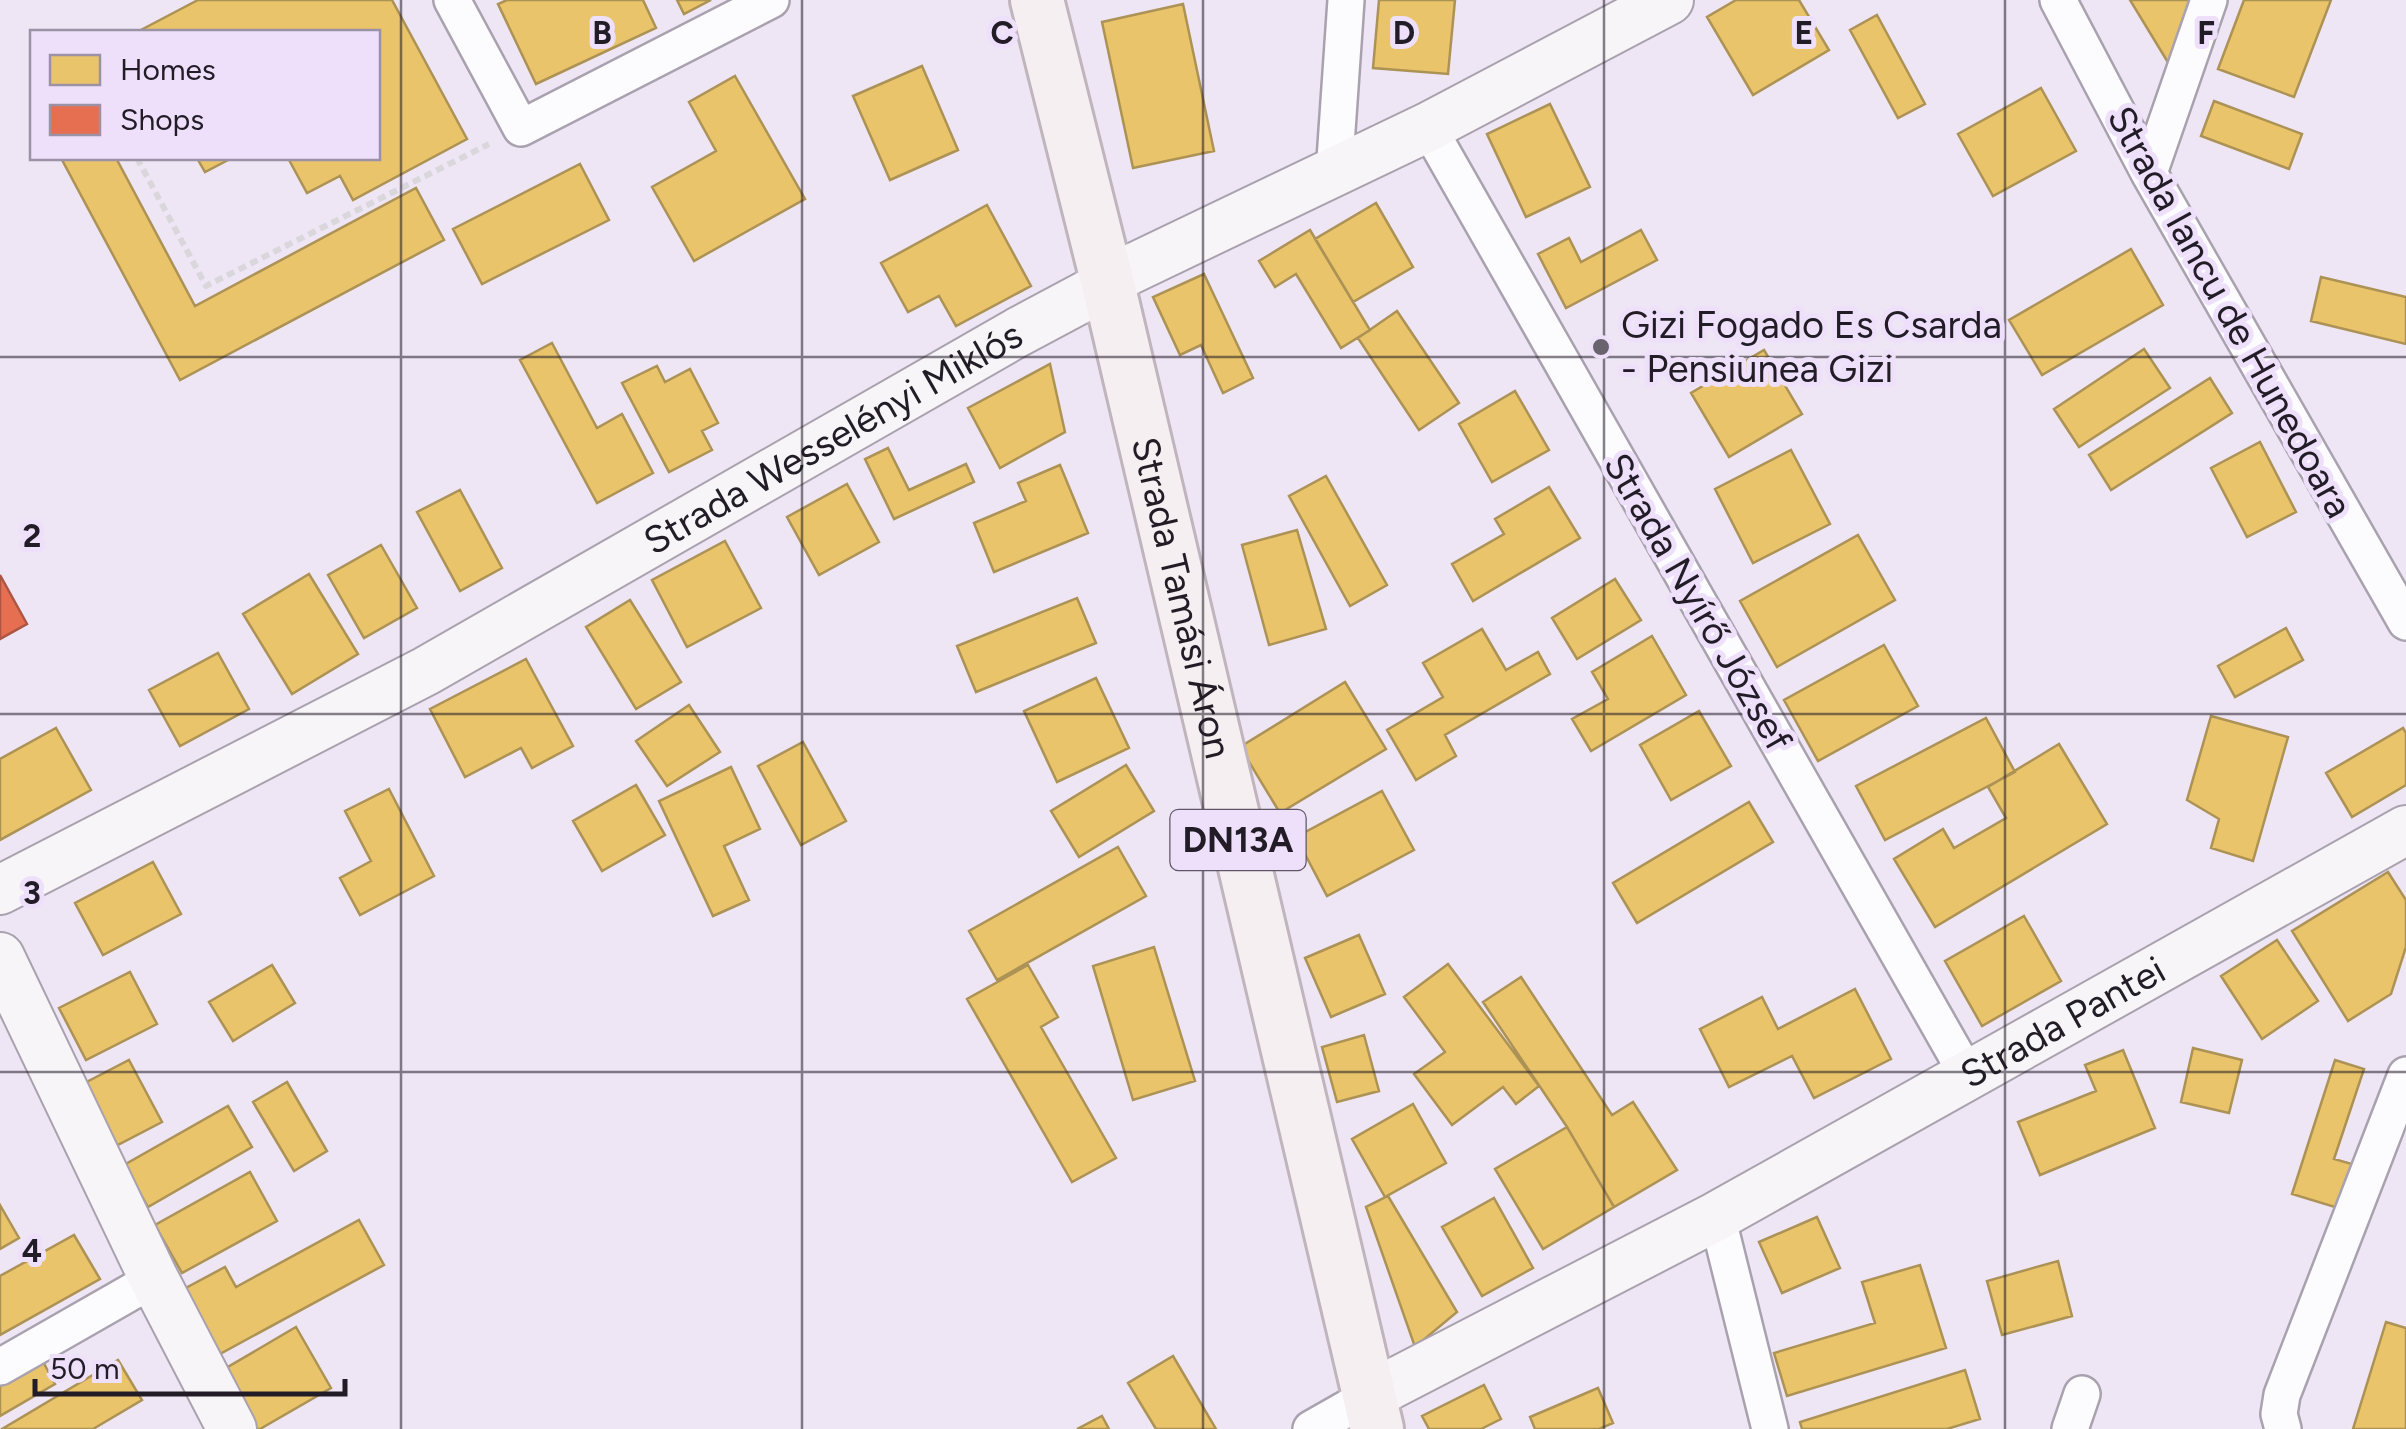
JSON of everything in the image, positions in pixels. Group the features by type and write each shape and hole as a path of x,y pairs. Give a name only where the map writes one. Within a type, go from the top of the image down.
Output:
{"main road":[{"name":"Strada Tamási Áron","path":"1037,0 1108,284 1373,1412"},
{"name":"Strada Wesselényi Miklós","path":"0,890 426,671 1122,274 1334,174 1670,0"},
{"name":"Strada Pantei","path":"1373,1412 2406,830"},
{"path":"0,957 154,1279 232,1429"}],"street":[{"path":"452,0 522,128 772,0"},
{"path":"1334,174 1346,0"},
{"name":"Strada Iancu de Hunedoara","path":"2058,0 2149,173 2406,622"},
{"path":"2149,173 2209,0"},
{"name":"Strada Nyírő József","path":"1428,127 1968,1076"},
{"path":"2283,1429 2279,1414 2282,1395 2406,1075"},
{"path":"1717,1216 1770,1429"},
{"path":"0,1367 154,1279"},
{"path":"2070,1429 2082,1394"},
{"name":"Strada Pantei","path":"1311,1429 1373,1412"}],"path":[{"path":"138,160 206,286 522,128"}],"building: Homes":[{"path":"198,0 392,0 467,139 353,200 340,176 307,193 289,160 380,160 380,30 141,30"},
{"path":"507,0 643,0 656,28 536,84 498,4"},
{"path":"677,0 711,0 684,14"},
{"path":"1379,0 1455,0 1448,74 1373,68"},
{"path":"1736,0 1799,0 1829,50 1753,95 1707,17"},
{"path":"2130,0 2192,0 2169,64"},
{"path":"2244,0 2331,0 2294,97 2218,69"},
{"path":"1183,4 1214,151 1133,168 1102,22"},
{"path":"1877,15 1925,104 1898,118 1850,30"},
{"path":"922,66 958,150 890,180 853,96"},
{"path":"735,76 805,199 694,261 652,187 716,151 689,102"},
{"path":"2041,88 2076,151 1993,196 1958,134"},
{"path":"2214,101 2302,134 2289,169 2201,136"},
{"path":"1550,104 1590,187 1526,217 1487,134"},
{"path":"62,160 117,160 195,306 416,188 444,240 180,380"},
{"path":"198,160 228,160 205,172"},
{"path":"580,164 609,220 482,284 453,229"},
{"path":"1376,203 1413,267 1353,302 1315,239"},
{"path":"987,205 1031,286 956,326 939,296 908,312 881,263"},
{"path":"1310,230 1370,330 1341,348 1296,274 1275,287 1259,261"},
{"path":"1641,230 1657,260 1566,308 1538,254 1569,238 1581,262"},
{"path":"2131,249 2163,305 2042,375 2009,320"},
{"path":"1204,274 1253,378 1223,393 1201,345 1180,355 1153,297"},
{"path":"2321,277 2406,297 2406,344 2311,321"},
{"path":"1397,311 1459,403 1419,430 1358,338"},
{"path":"552,343 597,428 622,414 653,473 597,503 520,360"},
{"path":"2144,349 2170,388 2079,447 2054,409"},
{"path":"1764,350 1802,414 1729,457 1691,393"},
{"path":"1050,364 1065,432 1000,468 968,408"},
{"path":"657,366 665,382 690,369 718,423 702,431 712,450 669,472 622,383"},
{"path":"2210,378 2232,413 2111,490 2089,455"},
{"path":"1515,391 1549,450 1492,482 1459,424"},
{"path":"2260,442 2296,512 2247,537 2211,468"},
{"path":"888,448 909,490 966,464 974,482 894,519 865,459"},
{"path":"1791,450 1830,524 1753,563 1715,489"},
{"path":"1060,465 1088,533 994,572 974,523 1026,501 1018,483"},
{"path":"1326,476 1387,585 1350,606 1289,496"},
{"path":"847,484 879,542 819,575 787,517"},
{"path":"1549,487 1580,538 1473,601 1452,564 1504,534 1495,519"},
{"path":"460,490 502,568 460,591 417,512"},
{"path":"1297,530 1326,629 1269,645 1242,545"},
{"path":"1858,535 1895,600 1777,667 1740,601"},
{"path":"725,541 761,608 687,647 652,580"},
{"path":"381,545 417,608 364,638 328,575"},
{"path":"309,574 358,654 292,694 243,614"},
{"path":"1615,579 1641,620 1577,659 1552,618"},
{"path":"1077,598 1096,643 976,692 957,646"},
{"path":"630,600 681,682 636,709 586,627"},
{"path":"2286,628 2303,660 2235,697 2218,666"},
{"path":"1482,629 1506,670 1538,652 1550,674 1445,735 1456,756 1416,780 1387,730 1443,697 1423,663"},
{"path":"1652,636 1686,695 1591,751 1572,719 1608,699 1592,672"},
{"path":"1884,645 1918,706 1818,761 1784,700"},
{"path":"218,653 249,709 180,746 149,690"},
{"path":"526,659 573,746 532,768 521,748 465,777 430,709"},
{"path":"1096,678 1129,748 1057,782 1024,711"},
{"path":"1345,682 1386,749 1280,813 1240,747"},
{"path":"689,705 720,752 667,786 636,741"},
{"path":"1699,711 1731,766 1671,800 1640,745"},
{"path":"2211,716 2288,737 2253,861 2211,848 2219,819 2187,800"},
{"path":"1986,718 2015,772 1885,840 1856,786"},
{"path":"56,728 91,790 0,840 0,759"},
{"path":"2403,728 2406,785 2352,817 2326,773"},
{"path":"803,742 846,821 801,845 758,766"},
{"path":"2059,744 2107,824 1935,927 1894,859 1943,829 1954,848 2006,818 1988,787"},
{"path":"1126,765 1154,811 1079,857 1051,811"},
{"path":"731,767 760,829 724,846 749,900 713,916 659,801"},
{"path":"636,785 665,835 602,871 573,821"},
{"path":"389,789 434,876 360,915 340,878 371,861 345,811"},
{"path":"1382,791 1414,850 1327,896 1296,837"},
{"path":"1749,802 1773,842 1637,923 1613,883"},
{"path":"1118,847 1146,896 997,980 969,931"},
{"path":"153,862 181,914 103,955 75,903"},
{"path":"2388,872 2406,900 2406,947 2391,994 2348,1021 2292,931"},
{"path":"2024,916 2061,981 1982,1026 1945,961"},
{"path":"1359,935 1385,994 1331,1017 1305,958"},
{"path":"2277,940 2318,1001 2262,1039 2221,976"},
{"path":"1154,947 1195,1081 1133,1100 1093,966"},
{"path":"1448,964 1539,1086 1516,1104 1503,1087 1452,1125 1414,1074 1445,1052 1404,997"},
{"path":"272,965 295,1003 233,1041 209,1002"},
{"path":"1028,965 1058,1017 1041,1027 1116,1158 1072,1182 967,999"},
{"path":"130,972 157,1024 86,1060 59,1008"},
{"path":"1521,977 1612,1115 1633,1102 1677,1170 1614,1207 1567,1127 1483,1002"},
{"path":"1855,989 1891,1059 1814,1098 1792,1056 1729,1087 1700,1029 1762,997 1778,1029"},
{"path":"1364,1035 1379,1091 1337,1102 1322,1047"},
{"path":"2193,1048 2242,1060 2229,1113 2181,1102"},
{"path":"2123,1050 2155,1128 2040,1175 2018,1122 2096,1091 2085,1065"},
{"path":"129,1060 162,1122 110,1149 77,1087"},
{"path":"2335,1060 2364,1069 2334,1159 2352,1164 2338,1208 2292,1194"},
{"path":"287,1082 327,1151 294,1171 253,1102"},
{"path":"1413,1104 1446,1163 1385,1197 1352,1139"},
{"path":"228,1106 252,1147 148,1207 124,1165"},
{"path":"1567,1127 1614,1207 1543,1249 1495,1169"},
{"path":"250,1172 277,1221 182,1273 155,1225"},
{"path":"1388,1196 1457,1312 1415,1347 1366,1207"},
{"path":"1494,1198 1533,1268 1482,1296 1442,1227"},
{"path":"0,1205 19,1238 0,1249"},
{"path":"1817,1217 1840,1268 1782,1293 1759,1242"},
{"path":"359,1220 384,1265 218,1355 182,1290 225,1267 236,1287"},
{"path":"74,1235 100,1279 0,1335 0,1276"},
{"path":"2058,1261 2072,1316 2002,1335 1987,1281"},
{"path":"1920,1265 1946,1348 1787,1396 1774,1353 1875,1323 1862,1282"},
{"path":"2386,1322 2406,1328 2406,1429 2353,1429"},
{"path":"296,1327 331,1388 255,1429 221,1371"},
{"path":"40,1356 55,1384 0,1416 0,1379"},
{"path":"1173,1356 1216,1429 1156,1429 1128,1383"},
{"path":"118,1360 142,1400 93,1429 2,1429"},
{"path":"1965,1370 1980,1419 1947,1429 1802,1429 1800,1422"},
{"path":"1484,1385 1501,1419 1481,1429 1429,1429 1422,1416"},
{"path":"1598,1388 1613,1423 1599,1429 1535,1429 1530,1417"},
{"path":"1102,1416 1109,1429 1077,1429"}],"building: Shops":[{"path":"0,575 27,624 0,639"}],"place":[{"name":"Gizi Fogado Es Csarda - Pensiunea Gizi","path":"1601,347"}]}
